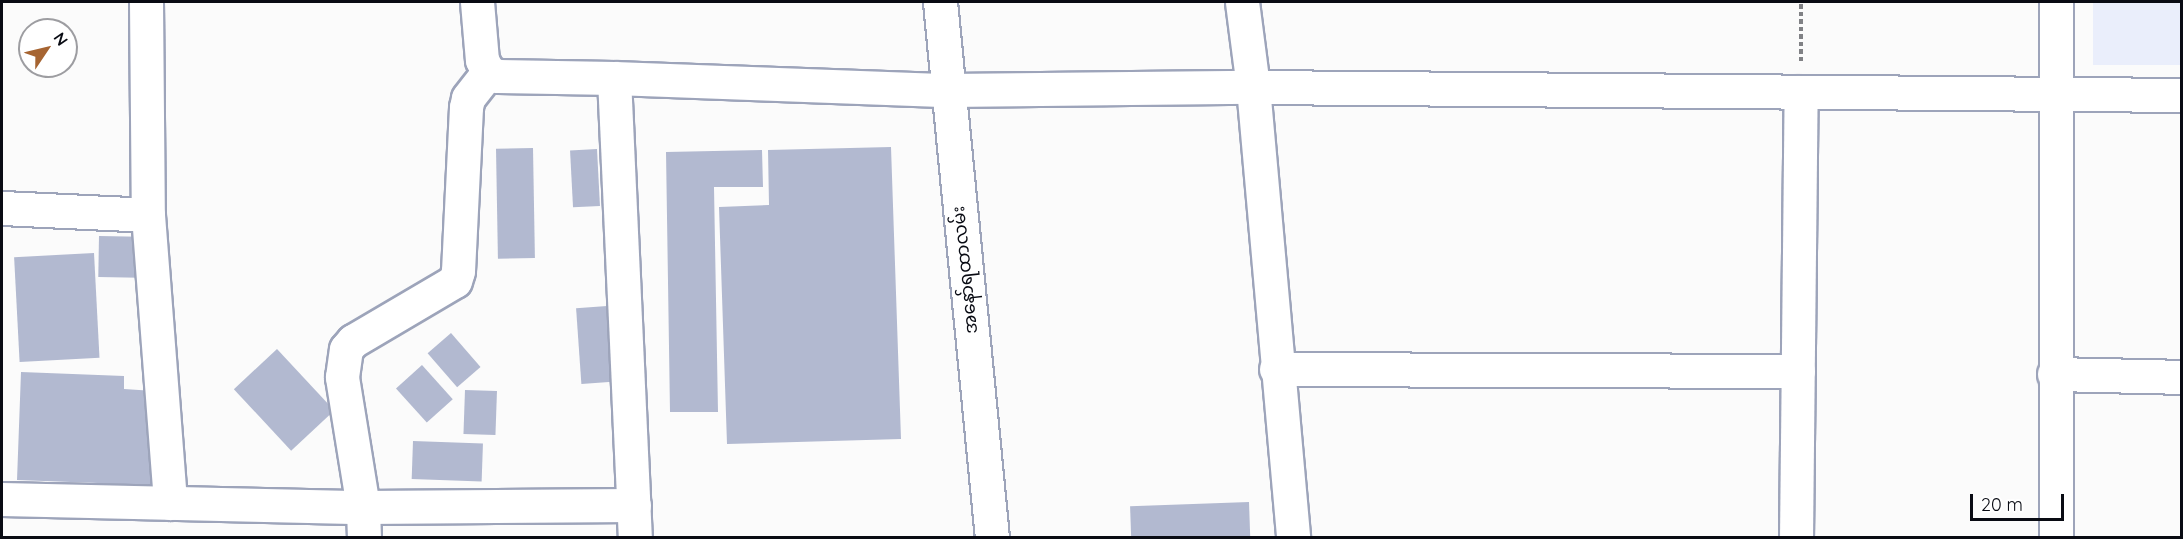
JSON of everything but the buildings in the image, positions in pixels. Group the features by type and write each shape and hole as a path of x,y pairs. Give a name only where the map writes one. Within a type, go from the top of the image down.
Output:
{"street":[{"path":"146,2 148,215 170,503"},
{"path":"477,2 482,60 488,72 498,76 948,90 1253,87 2181,95"},
{"name":"အနော်ရထာလမ်း","path":"940,2 992,537"},
{"path":"1242,2 1253,87 1276,369 1293,537"},
{"path":"2056,2 2054,374 2056,537"},
{"path":"363,522 342,377 346,350 353,341 455,281 458,271 466,107 468,98 488,72"},
{"path":"614,78 635,537"},
{"path":"1796,537 1801,92"},
{"path":"2,208 148,215"},
{"path":"1276,369 1798,371"},
{"path":"2054,374 2181,377"},
{"path":"2,499 170,503 363,522 634,505"}],"path":[{"path":"1801,2 1801,92"}],"shaded area":[{"path":"2093,2 2181,2 2181,65 2093,65"}]}
